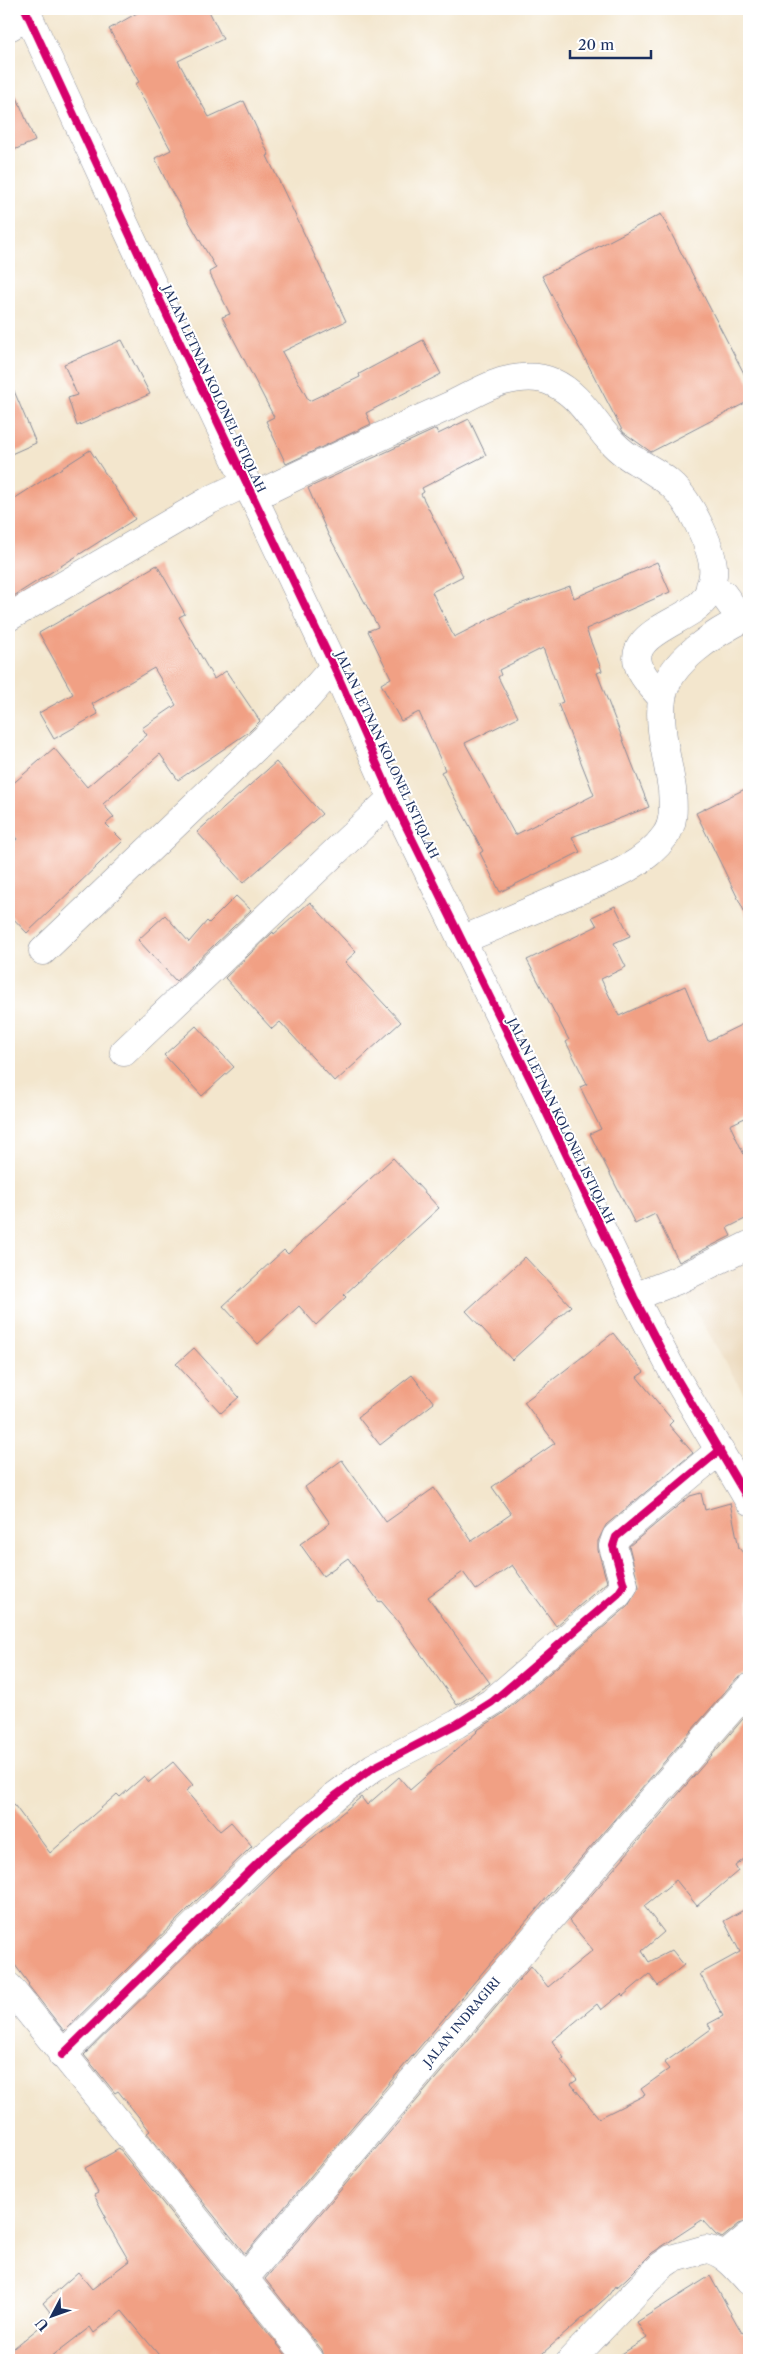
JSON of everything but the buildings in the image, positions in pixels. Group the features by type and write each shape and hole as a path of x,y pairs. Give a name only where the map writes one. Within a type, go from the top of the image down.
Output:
{"street":[{"name":"JALAN LETNAN KOLONEL ISTIQLAH","path":"21,17 334,667 392,798 537,1093 634,1297 673,1372 749,1501"},
{"path":"9,617 210,500 249,490 502,382 537,377 553,382 572,394 613,446 653,470 675,488 697,522 708,547 714,575 705,599 698,606 641,644 637,654 640,671 662,698"},
{"path":"461,940 632,866 656,847 666,835 672,820 673,802 664,738 662,698 670,678 694,650 746,618 723,594 710,586"},
{"path":"43,951 305,700 334,667"},
{"path":"124,1052 392,798"},
{"path":"634,1297 678,1280 749,1245"},
{"path":"62,2055 266,1854 334,1796 374,1767 457,1724 492,1702 618,1594 624,1585 613,1546 616,1537 720,1450"},
{"name":"JALAN INDRAGIRI","path":"244,2279 588,1874 749,1688"},
{"path":"9,1987 310,2360"},
{"path":"571,2360 650,2275 671,2259 715,2252 749,2236"},
{"path":"715,2252 749,2282"}],"shaded area":[{"path":"749,1254 749,1403 680,1284"}],"cycle path":[{"path":"25,9 171,324 334,667 392,798 537,1093 634,1297 673,1372 749,1501"},
{"path":"62,2055 267,1854 335,1796 374,1767 457,1724 492,1702 618,1594 624,1585 613,1546 616,1537 720,1450"}]}
